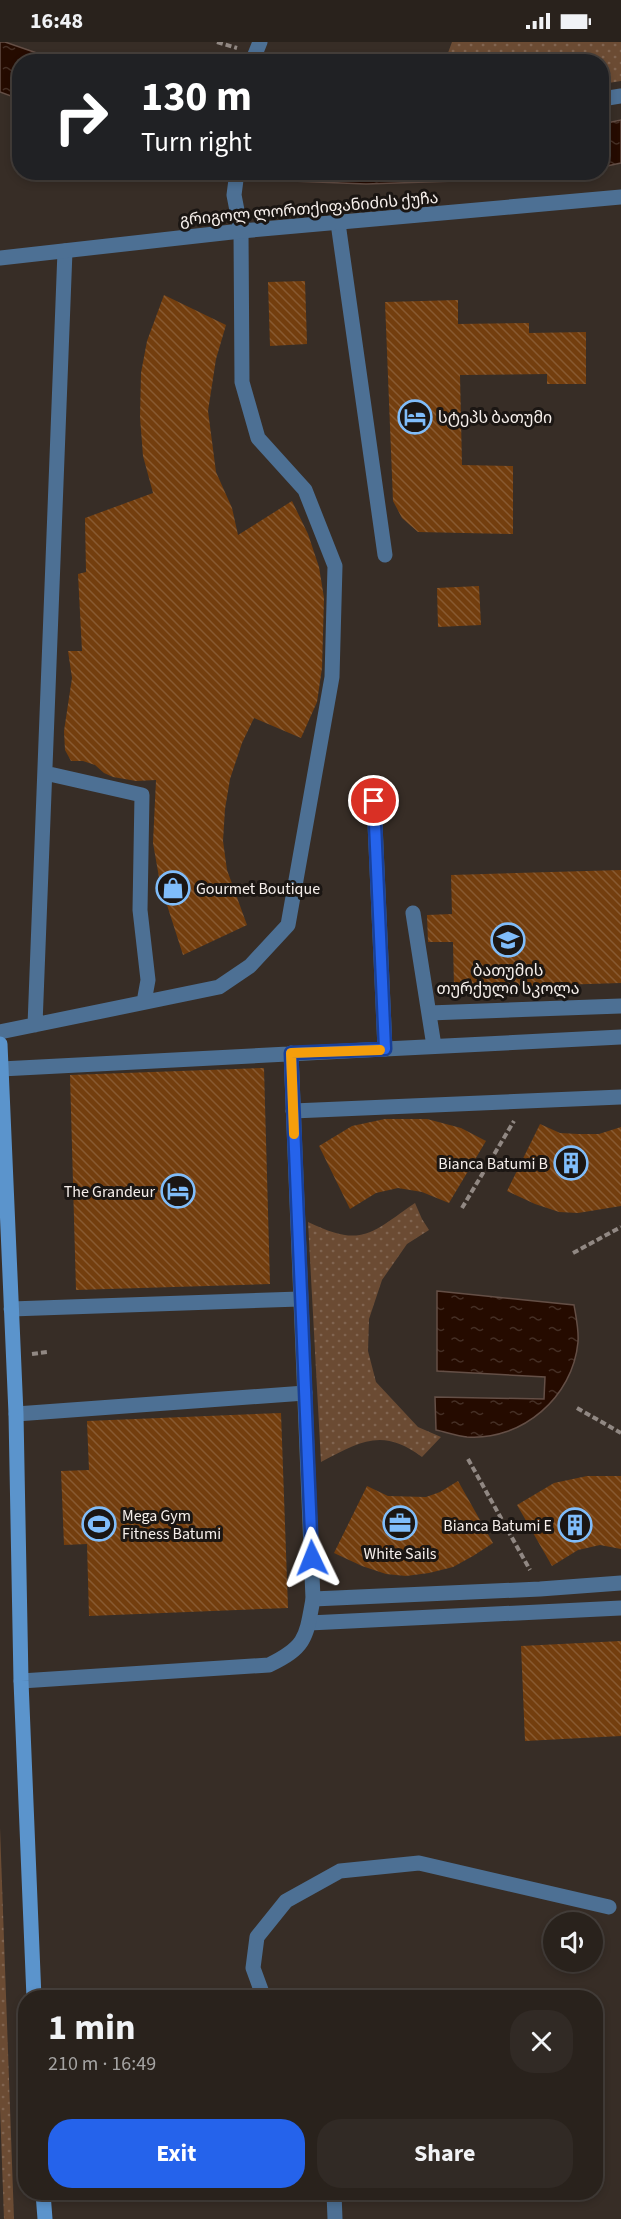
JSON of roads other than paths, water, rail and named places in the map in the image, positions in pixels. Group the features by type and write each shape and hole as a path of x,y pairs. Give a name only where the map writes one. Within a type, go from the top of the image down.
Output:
{"main road":[{"path":"0,1044 16,1414 21,1681 34,1990"},
{"path":"44,2200 45,2219"}],"street":[{"path":"0,1032 219,987 250,966 288,925 332,677 334,566 305,490 258,438 242,382 241,231 234,195 236,180"},
{"name":"გრიგოლ ლორთქიფანიძის ქუჩა","path":"0,258 241,231 621,197"},
{"path":"338,223 384,555"},
{"path":"35,1025 65,251"},
{"path":"45,773 142,795 140,910 148,980 144,1002"},
{"path":"374,801 385,1049"},
{"path":"413,913 434,1046"},
{"path":"429,1013 621,1006"},
{"path":"1,1069 621,1037"},
{"path":"21,1681 269,1665 290,1655 307,1634 313,1599 291,1053"},
{"path":"293,1111 621,1098"},
{"path":"11,1309 300,1299"},
{"path":"16,1414 305,1393"},
{"path":"313,1599 621,1583"},
{"path":"309,1623 621,1608"},
{"path":"261,1990 253,1968 257,1937 286,1901 340,1870 419,1863 609,1907"},
{"path":"334,2200 334,2219"}],"water":[{"path":"0,42 40,54 12,54 12,96 0,92"},
{"path":"621,120 621,163 609,166 609,123"},
{"path":"286,180 488,180 366,184"},
{"path":"437,1291 574,1305 578,1342 574,1362 566,1381 541,1412 507,1432 487,1436 467,1437 436,1430 435,1397 544,1399 545,1377 437,1371"}],"place":[{"name":"სტეპს ბათუმი","path":"415,417"},
{"name":"Gourmet Boutique","path":"173,888"},
{"name":"ბათუმის თურქული სკოლა","path":"508,940"},
{"name":"Bianca Batumi B","path":"571,1163"},
{"name":"The Grandeur","path":"178,1191"},
{"name":"White Sails","path":"400,1523"},
{"name":"Mega Gym Fitness Batumi","path":"99,1524"},
{"name":"Bianca Batumi E","path":"575,1525"}]}
